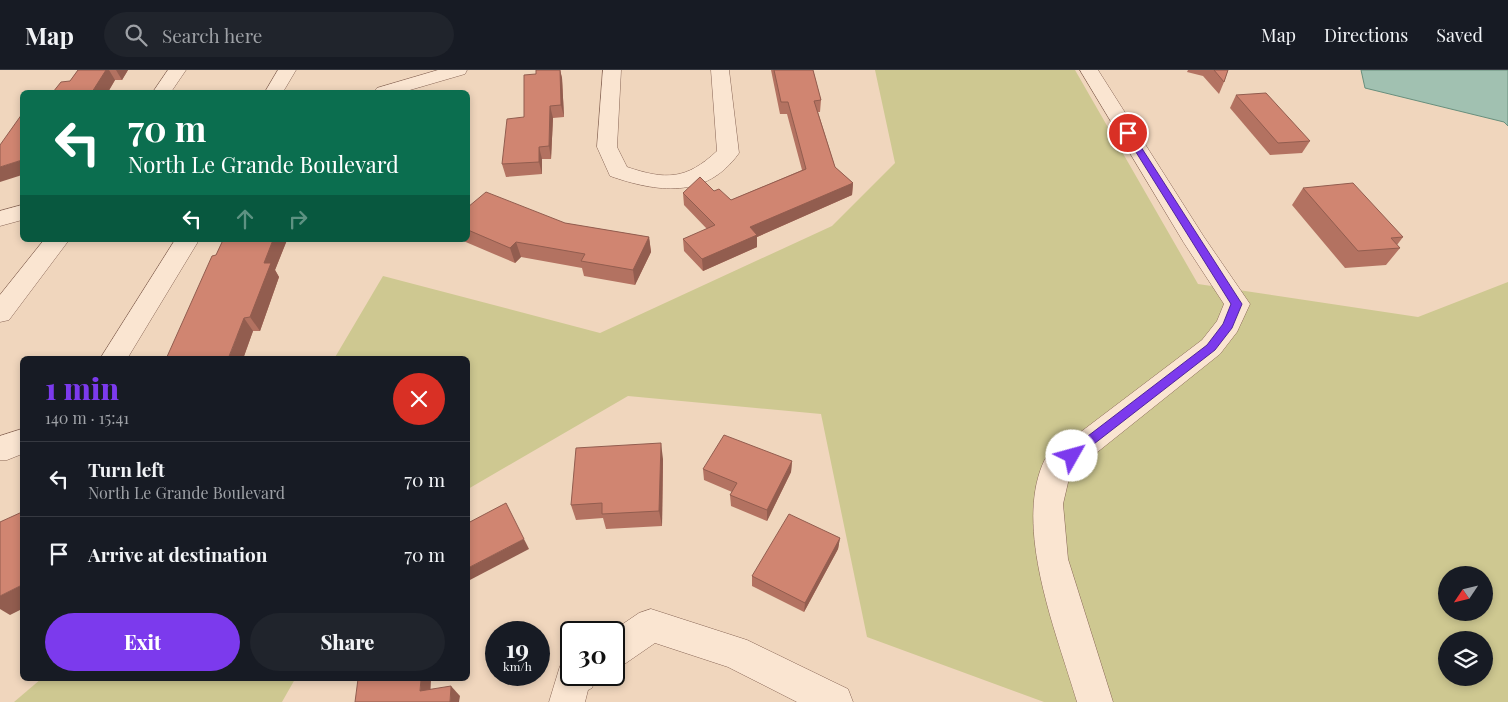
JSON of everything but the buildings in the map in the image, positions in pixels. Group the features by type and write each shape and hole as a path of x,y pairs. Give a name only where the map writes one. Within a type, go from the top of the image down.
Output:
{"street":[{"path":"163,90 178,70"},
{"path":"275,90 287,70"},
{"path":"391,90 458,70"},
{"path":"612,70 607,147 618,170 648,182 681,183 712,169 728,153 720,70"},
{"path":"1089,70 1196,243 1237,304 1228,325 1211,348 1056,468 1048,504 1052,559 1095,702"},
{"path":"0,219 20,213"},
{"path":"0,313 55,242"},
{"path":"115,356 186,242"},
{"path":"0,448 7,448 20,442"},
{"path":"625,643 651,625 735,652 835,702"},
{"path":"567,702 571,686"}],"shaded area":[{"path":"875,70 1075,70 1198,284 1418,317 1508,282 1508,702 1044,702 867,637 821,414 628,396 470,488 470,356 336,356 383,276 600,333 832,226 895,163"},
{"path":"1361,70 1508,70 1508,126 1504,122 1365,88"},
{"path":"39,681 294,681 282,702 14,702"}],"route":[{"path":"1072,456 1211,348 1228,325 1237,304 1196,243 1128,133"}]}
